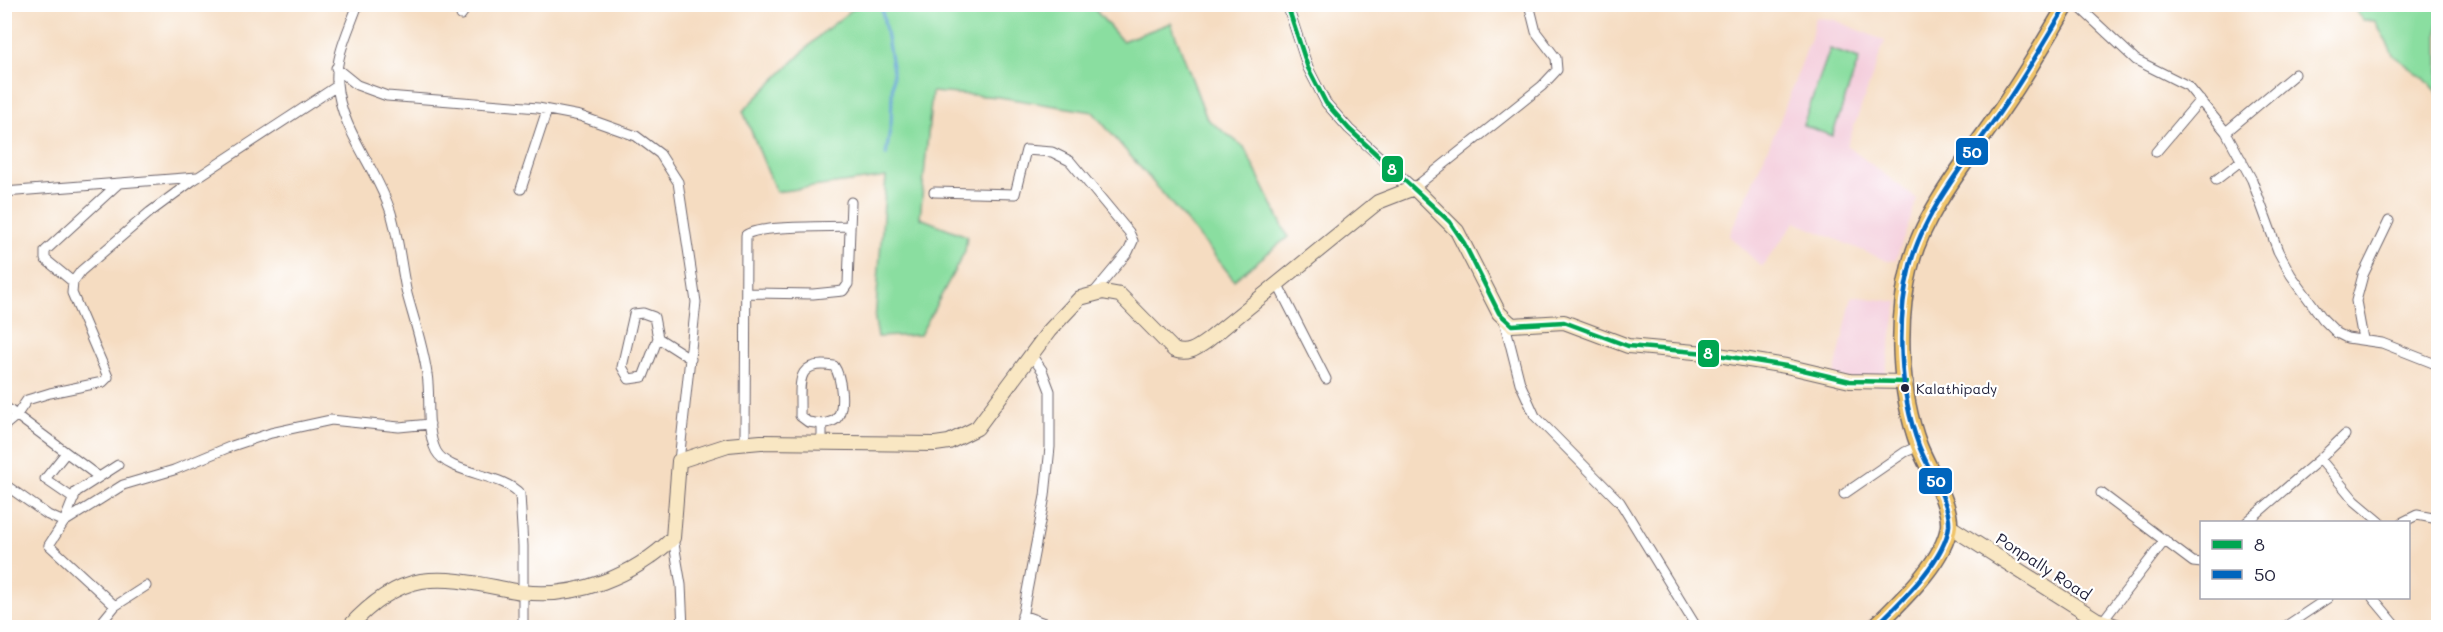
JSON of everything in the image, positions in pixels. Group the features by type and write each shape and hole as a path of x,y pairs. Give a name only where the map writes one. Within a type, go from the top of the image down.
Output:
{"highway":[{"path":"1874,627 1923,576 1938,554 1949,526 1943,503 1919,447 1909,412 1902,323 1906,284 1914,251 1941,200 2013,93 2067,4"}],"main road":[{"path":"348,627 386,596 421,582 457,581 523,592 558,593 609,579 647,560 673,538 679,461 711,450 745,443 822,441 935,444 965,436 977,428 1031,355 1080,298 1112,291 1120,295 1174,350 1183,353 1199,348 1378,202 1414,188 1457,231 1504,320 1512,325 1523,326 1553,322 1574,324 1628,346 1706,352 1786,366 1850,381 1906,382"},
{"name":"Ponpally Road","path":"1949,526 2107,624"}],"street":[{"path":"358,4 336,68 337,86 348,121 386,196 391,213 427,375 430,424 436,452 442,458 511,487 520,494 523,627"},
{"path":"461,15 469,4"},
{"path":"1287,4 1308,68 1326,103 1349,129 1414,188 1542,86 1557,70 1556,58 1536,32 1529,4"},
{"path":"2076,4 2136,60 2188,86 2226,132 2242,160 2278,251 2307,298 2337,333 2347,338 2363,339 2439,365"},
{"path":"336,68 357,85 387,96 548,110 609,125 636,136 660,154 675,176 693,268 696,302 679,461"},
{"path":"2226,132 2295,74"},
{"path":"4,426 16,417 27,400 103,382 108,377 72,293 73,282 100,253 199,177 337,86"},
{"path":"2156,152 2200,100"},
{"path":"521,189 548,110"},
{"path":"934,192 1015,194 1026,150 1052,152 1070,161 1129,232 1133,241 1128,252 1092,295"},
{"path":"2216,180 2242,160"},
{"path":"4,192 199,177"},
{"path":"73,282 45,259 45,251 118,184"},
{"path":"747,293 813,294 843,291 848,284 851,202"},
{"path":"2363,339 2356,301 2363,275 2389,221"},
{"path":"745,443 746,235 750,232 849,226"},
{"path":"1277,283 1326,379"},
{"path":"658,338 643,377 629,379 622,367 634,315 654,317 658,338 691,359"},
{"path":"1504,320 1520,384 1535,416 1620,502 1697,627"},
{"path":"1020,627 1045,496 1050,447 1050,391 1042,370 1031,355"},
{"path":"817,363 834,366 841,382 840,413 835,420 822,424 808,422 800,416 801,375 808,367 817,363"},
{"path":"4,406 99,477"},
{"path":"64,522 123,484 174,470 271,433 331,420 399,427 430,424"},
{"path":"822,424 822,441"},
{"path":"2248,521 2345,435"},
{"path":"1844,494 1905,452 1919,447"},
{"path":"65,453 45,479 74,499"},
{"path":"2320,459 2355,501 2379,521"},
{"path":"115,606 49,545 64,522 76,492 118,465"},
{"path":"4,484 48,515 64,522"},
{"path":"2101,493 2193,562 2200,563"},
{"path":"2405,521 2417,515 2439,519"},
{"path":"673,538 681,585 683,627"},
{"path":"2082,627 2107,624 2164,540"},
{"path":"97,627 115,606 146,586"},
{"path":"2283,627 2325,599"},
{"path":"2375,599 2398,627"},
{"path":"1022,615 1058,627"}],"shaded area":[{"path":"1815,17 1835,20 1885,41 1847,146 1917,199 1896,260 1887,261 1795,222 1762,267 1729,236 1779,123 1811,38"},
{"path":"1852,296 1898,302 1883,386 1834,376"}],"green space":[{"path":"858,5 1091,5 1122,41 1171,23 1207,119 1244,147 1288,237 1234,280 1093,112 999,97 932,92 920,218 967,236 965,251 920,335 878,337 875,321 886,177 776,192 743,111 821,34"},
{"path":"2351,5 2438,5 2438,94 2424,78 2394,56 2375,21 2363,20"},
{"path":"1830,49 1859,59 1832,136 1803,125"}],"waterway":[{"path":"881,4 893,71 891,123 886,155"}],"transit line":[{"name":"8","path":"1287,4 1308,68 1326,103 1349,129 1450,222 1464,243 1499,313 1512,325 1564,322 1628,346 1706,353 1786,366 1850,381 1906,382"},
{"name":"50","path":"1874,628 1930,567 1946,539 1949,526 1946,507 1912,425 1904,380 1901,333 1903,310 1910,266 1916,246 1949,184 2019,84 2067,4"}],"place":[{"name":"Kalathipady","path":"1905,388"}]}
